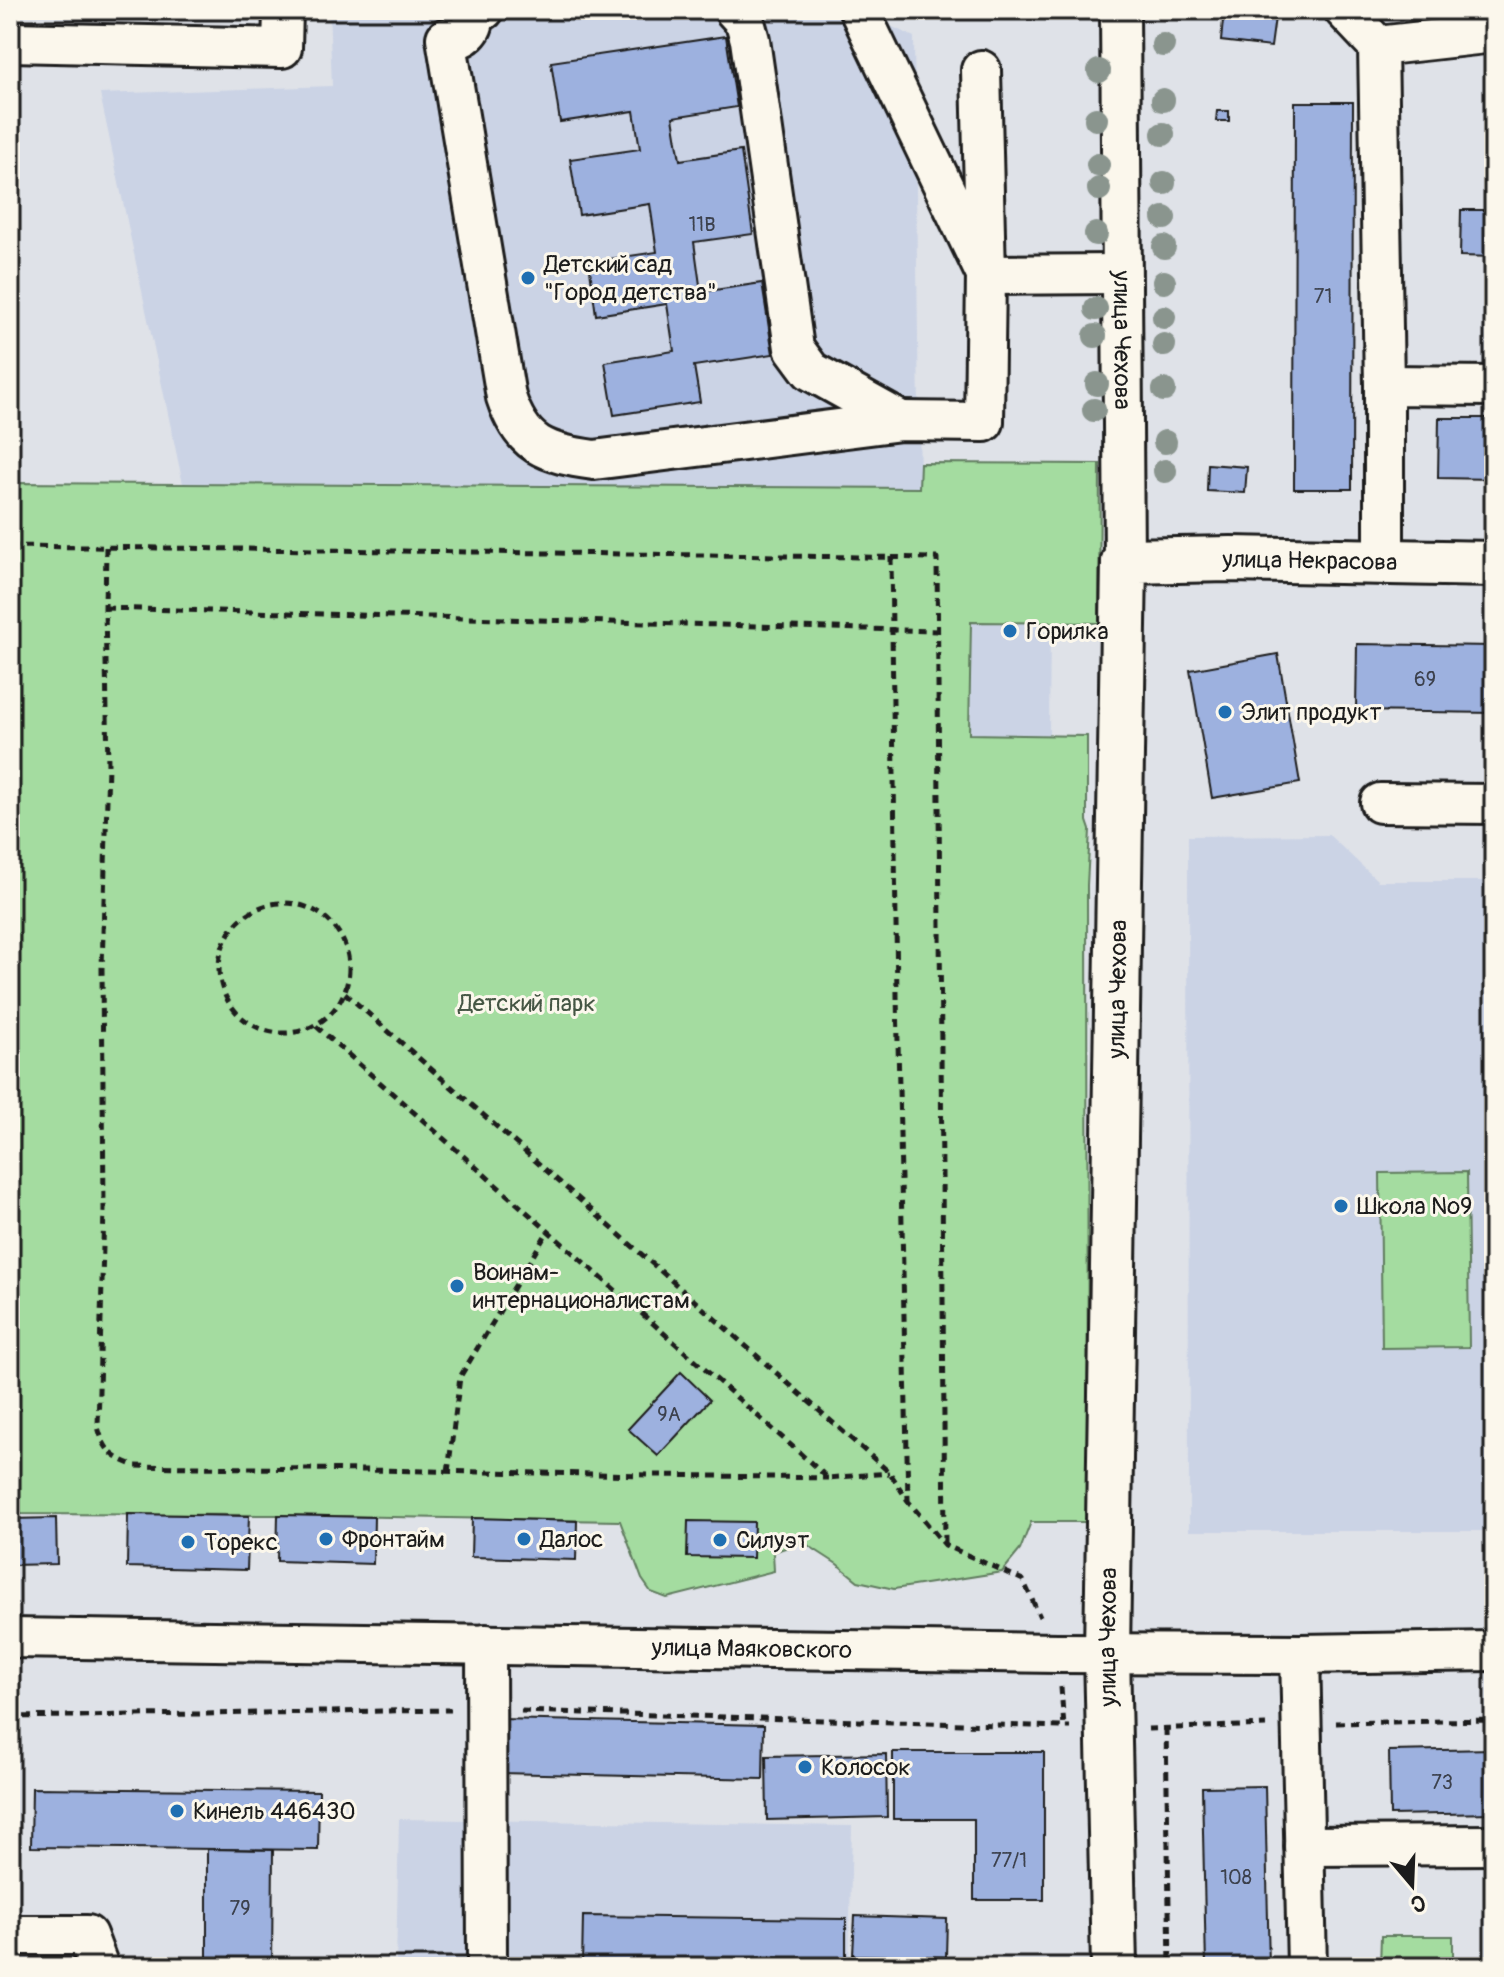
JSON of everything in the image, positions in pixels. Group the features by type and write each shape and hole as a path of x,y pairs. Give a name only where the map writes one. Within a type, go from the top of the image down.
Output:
{"main road":[{"name":"улица Некрасова","path":"1124,561 1231,559 1494,564"},
{"name":"улица Чехова","path":"1114,1967 1107,1652 1124,561"}],"street":[{"path":"10,42 282,48 283,10"},
{"path":"734,10 745,22 750,40 794,348 811,371 901,421"},
{"path":"859,10 986,275"},
{"name":"улица Чехова","path":"1120,10 1124,561"},
{"path":"1344,10 1378,46 1384,562"},
{"path":"439,24 460,39 475,24 477,11"},
{"path":"439,24 506,397 513,419 526,436 544,447 566,456 594,460 901,421 984,422 986,275 981,70"},
{"path":"1378,46 1494,33"},
{"path":"986,275 1121,274"},
{"path":"1384,385 1494,386"},
{"path":"1380,803 1494,804"},
{"name":"улица Маяковского","path":"10,1638 1058,1653 1494,1651"},
{"path":"486,1644 487,1967"},
{"path":"1300,1654 1307,1967"},
{"path":"1304,1846 1494,1845"},
{"path":"10,1935 87,1935 99,1967"}],"path":[{"path":"10,546 937,558 945,1545"},
{"path":"106,547 108,765 102,968 104,1209 98,1427 108,1452 118,1460 136,1466 828,1478 890,1473"},
{"path":"891,557 908,1501"},
{"path":"105,608 937,631"},
{"path":"286,903 306,906 325,916 339,932 348,951 350,972 345,993 334,1012 316,1026 294,1034 272,1033 251,1025 233,1011 222,991 218,969 221,948 230,929 264,905 286,903"},
{"path":"345,993 890,1473 908,1501 945,1545 1023,1580"},
{"path":"316,1026 828,1478"},
{"path":"448,1472 460,1377 548,1231"},
{"path":"10,1717 486,1710 1064,1727"},
{"path":"1166,1728 1170,1967"}],"shaded area":[{"name":"Детский сад \"Город детства\"","path":"329,10 856,10 914,37 920,488 183,484 100,94 332,86"},
{"path":"971,622 1050,623 1049,735 969,734"},
{"name":"Школа №9","path":"1329,835 1378,881 1494,881 1494,1531 1189,1531 1188,836"},
{"path":"399,1819 852,1826 849,1967 396,1967"}],"green space":[{"name":"Детский парк","path":"920,463 1100,464 1099,623 971,622 969,734 1087,736 1087,821 1090,830 1087,885 1088,1522 1031,1522 1020,1550 1002,1572 894,1589 858,1581 803,1542 773,1552 774,1571 667,1598 651,1592 642,1579 620,1521 10,1514 10,483 919,488"},
{"path":"1467,1172 1469,1347 1382,1348 1380,1173"},
{"path":"1381,1936 1453,1936 1453,1967 1380,1967"}],"building":[{"path":"1224,10 1276,10 1271,47 1221,41"},
{"path":"726,36 737,107 673,117 680,160 741,151 753,234 694,242 701,292 762,283 773,354 694,366 700,402 614,415 605,362 674,351 667,304 596,315 589,262 657,252 650,204 579,215 570,159 640,149 634,111 560,122 551,62"},
{"path":"1295,102 1353,102 1352,489 1294,489"},
{"path":"1217,111 1229,111 1229,121 1216,121"},
{"path":"1461,210 1494,210 1494,257 1460,256"},
{"path":"1439,418 1494,418 1494,479 1438,478"},
{"path":"1208,464 1247,467 1245,493 1207,491"},
{"path":"1357,644 1494,646 1494,713 1356,711"},
{"path":"1278,654 1300,783 1212,798 1190,670"},
{"path":"681,1372 710,1400 658,1456 628,1429"},
{"name":"Торекс","path":"128,1514 249,1516 247,1570 127,1567"},
{"name":"Фронтайм","path":"278,1515 374,1517 373,1564 277,1561"},
{"path":"56,1518 57,1564 10,1565 10,1519"},
{"name":"Далос","path":"472,1518 577,1521 576,1560 471,1557"},
{"name":"Силуэт","path":"688,1521 754,1522 753,1558 687,1557"},
{"path":"498,1719 764,1725 763,1779 497,1773"},
{"path":"1494,1749 1494,1813 1390,1815 1389,1751"},
{"path":"893,1752 1044,1752 1044,1900 974,1900 974,1819 893,1819"},
{"path":"886,1754 887,1817 767,1820 766,1756"},
{"path":"1265,1786 1269,1967 1206,1967 1202,1787"},
{"path":"32,1788 319,1791 318,1850 31,1847"},
{"path":"207,1849 273,1850 272,1967 207,1967"},
{"path":"583,1916 846,1919 846,1967 582,1967"},
{"path":"855,1916 947,1919 946,1957 853,1955"}],"place":[{"name":"Детский сад \"Город детства\"","path":"528,278"},
{"name":"Горилка","path":"1010,631"},
{"name":"Элит продукт","path":"1225,712"},
{"name":"Школа №9","path":"1341,1206"},
{"name":"Воинам- интернационалистам","path":"457,1286"},
{"name":"Фронтайм","path":"326,1539"},
{"name":"Далос","path":"524,1539"},
{"name":"Силуэт","path":"720,1540"},
{"name":"Торекс","path":"188,1542"},
{"name":"Колосок","path":"805,1767"},
{"name":"Кинель 446430","path":"177,1811"}]}
